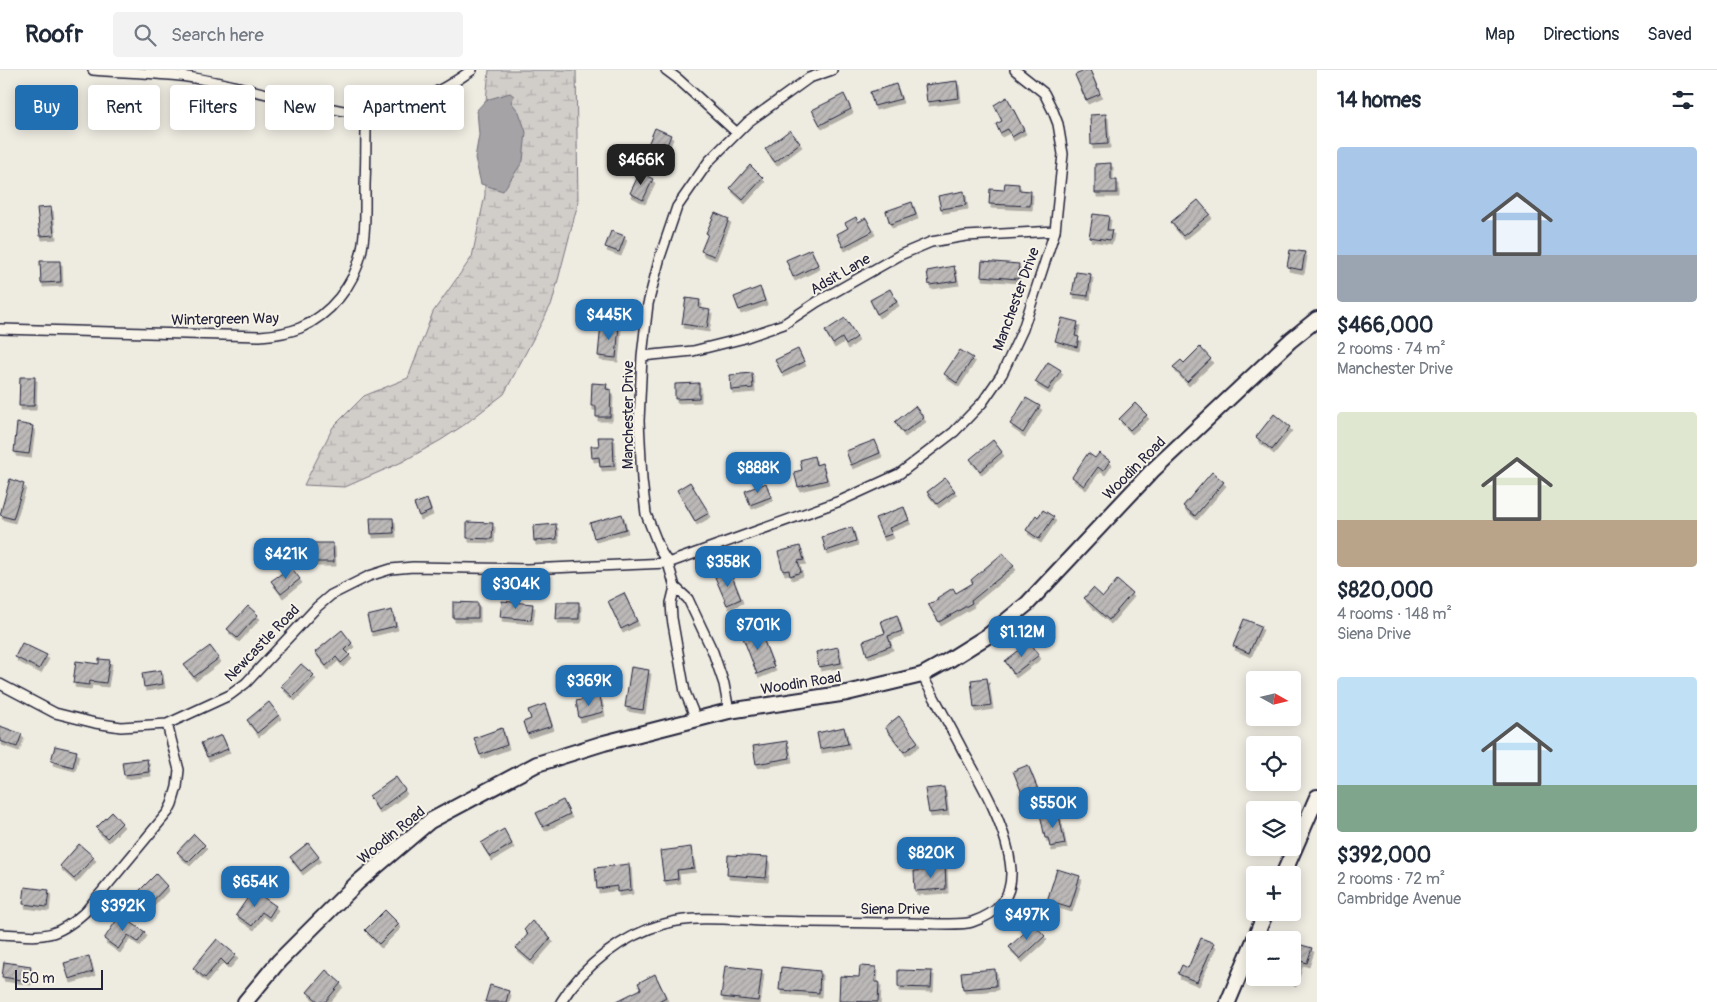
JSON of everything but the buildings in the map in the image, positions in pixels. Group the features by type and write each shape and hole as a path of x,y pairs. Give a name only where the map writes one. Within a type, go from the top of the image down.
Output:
{"street":[{"path":"93,70 214,81 344,112"},
{"path":"450,85 472,70"},
{"path":"666,70 737,133"},
{"name":"Manchester Drive","path":"729,711 724,684 713,652 688,599 676,587 668,562 661,552 646,514 638,420 642,356 648,304 660,257 677,207 709,161 748,122 809,78 832,70"},
{"name":"Manchester Drive","path":"668,562 840,501 899,474 954,432 982,403 1002,374 1023,329 1055,231 1063,154 1058,124 1044,93 1014,70"},
{"name":"Wintergreen Way","path":"0,329 260,336 285,333 300,328 333,306 354,274 361,255 365,228 366,130"},
{"name":"Adsit Lane","path":"642,356 693,352 741,339 784,324 817,302 900,255 931,242 966,236 1055,231"},
{"name":"Woodin Road","path":"245,1002 279,961 357,883 430,821 537,764 604,743 729,711 847,693 922,675 950,660 989,635 1027,604 1152,471 1291,340 1317,319"},
{"name":"Newcastle Road","path":"0,684 56,712 95,723 120,727 167,724 230,695 246,683 316,607 331,595 369,576 391,569 413,567 527,569 668,562"},
{"name":"Manchester Drive","path":"676,587 671,603 672,618 685,692 696,719"},
{"name":"Siena Drive","path":"561,1002 580,977 601,956 644,930 665,924 703,919 850,923 971,923 991,914 999,908 1006,899 1010,887 1011,872 1009,857 998,820 983,787 922,675"},
{"path":"0,934 47,935 59,932 72,924 85,912 168,812 177,786 179,770 167,724"},
{"path":"1287,866 1317,797"},
{"path":"1228,1002 1262,921"}],"green space":[{"path":"489,70 576,70 578,203 552,303 504,394 464,425 402,462 345,487 304,485 333,427 364,396 408,378 433,312 472,257 485,195 485,111"}],"shaded area":[{"path":"510,93 514,96 511,102 519,112 526,132 523,161 503,191 481,184 475,158 479,135 477,110 486,100"}]}
